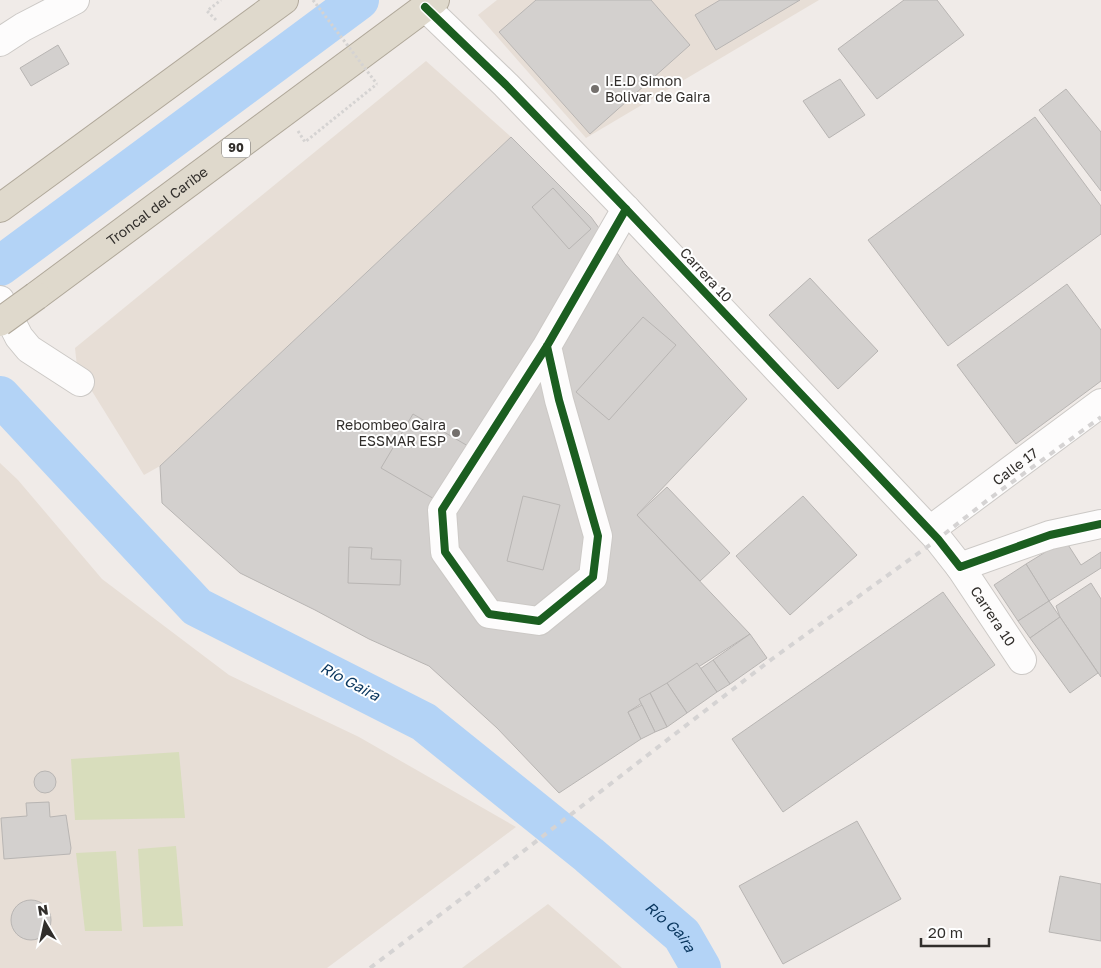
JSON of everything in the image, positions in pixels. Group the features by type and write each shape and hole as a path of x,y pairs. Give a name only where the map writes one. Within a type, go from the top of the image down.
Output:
{"highway":[{"path":"0,208 284,0"},
{"name":"Troncal del Caribe","path":"0,322 430,4"}],"street":[{"path":"0,42 23,27 75,0"},
{"name":"Carrera 10","path":"430,4 930,530 960,567 1022,660"},
{"path":"547,346 559,400 598,536 594,577 538,621 489,614 445,552 442,510 547,346 626,209"},
{"path":"0,300 18,337 29,349 80,382"},
{"name":"Calle 17","path":"930,530 1101,403"},
{"path":"960,567 1050,535 1101,524"}],"path":[{"path":"305,125 298,131 305,142 377,84 313,0"},
{"path":"368,80 375,74"}],"shaded area":[{"name":"I.E.D Simon Bolivar de Gaira","path":"497,0 819,0 586,138 478,15"},
{"path":"426,61 511,137 160,466 144,475 77,367 75,348"},
{"path":"0,463 18,480 102,579 229,675 359,737 516,827 327,968 0,968"},
{"path":"548,904 622,968 462,968"}],"green space":[{"path":"179,752 185,818 75,820 71,759"},
{"path":"176,846 183,926 143,927 138,849"},
{"path":"116,851 122,931 85,931 76,853"}],"building":[{"name":"I.E.D Simon Bolivar de Gaira","path":"536,0 651,0 690,45 590,134 499,32"},
{"path":"720,0 800,0 716,50 695,15"},
{"path":"904,0 937,0 964,35 877,99 838,49"},
{"path":"58,45 69,64 31,86 20,68"},
{"path":"840,79 865,115 829,138 803,101"},
{"path":"1066,89 1101,132 1101,191 1039,110"},
{"path":"1035,117 1101,206 1101,234 948,346 868,240"},
{"name":"Rebombeo Gaira ESSMAR ESP","path":"511,137 591,217 625,264 747,399 637,515 750,634 628,712 641,739 559,793 497,728 429,666 369,639 240,573 162,503 160,466"},
{"path":"553,188 591,229 569,249 532,207"},
{"path":"810,278 878,351 838,389 769,315"},
{"path":"1067,284 1101,330 1101,381 1016,444 957,365"},
{"path":"643,317 676,345 609,420 576,392"},
{"path":"413,414 468,446 436,500 381,468"},
{"path":"667,487 730,553 700,581 637,515"},
{"path":"523,496 560,505 543,570 507,561"},
{"path":"803,496 857,555 790,615 736,556"},
{"path":"1065,540 1081,565 1101,552 1101,568 1049,601 1026,564"},
{"path":"349,547 372,548 371,559 401,560 400,585 348,583"},
{"path":"1026,564 1049,601 1018,621 994,585"},
{"path":"1091,583 1101,599 1101,677 1060,617 1056,606"},
{"path":"943,592 995,665 783,812 732,739"},
{"path":"1049,601 1060,617 1030,638 1018,621"},
{"path":"1060,617 1098,673 1070,693 1030,638"},
{"path":"750,634 767,658 730,684 713,660"},
{"path":"713,660 730,684 717,692 700,669"},
{"path":"697,663 717,692 687,713 667,683"},
{"path":"667,683 687,713 667,727 650,693"},
{"path":"650,693 667,727 655,732 639,699"},
{"path":"642,705 655,732 641,739 628,712"},
{"path":"45,771 53,774 56,782 53,790 45,793 37,790 34,782 37,774"},
{"path":"49,802 50,817 66,815 71,848 70,854 4,859 1,818 27,816 26,803"},
{"path":"857,821 901,899 783,964 739,886"},
{"path":"1060,876 1101,884 1101,941 1049,932"},
{"path":"31,900 45,906 51,920 45,934 31,940 17,934 11,920 17,906"}],"waterway":[{"path":"0,266 359,0"},
{"name":"Río Gaira","path":"0,396 197,607 424,722 589,855 682,935 701,968"}],"railway":[{"path":"370,968 772,659 938,539 1101,417"}],"cycle path":[{"path":"425,7 506,85 626,209 938,539 960,567 1050,535 1101,524"},
{"path":"547,346 559,400 598,536 593,577 539,621 489,614 445,552 442,510 547,346 626,209"}],"place":[{"name":"I.E.D Simon Bolivar de Gaira","path":"595,89"},
{"name":"Rebombeo Gaira ESSMAR ESP","path":"456,433"}]}
